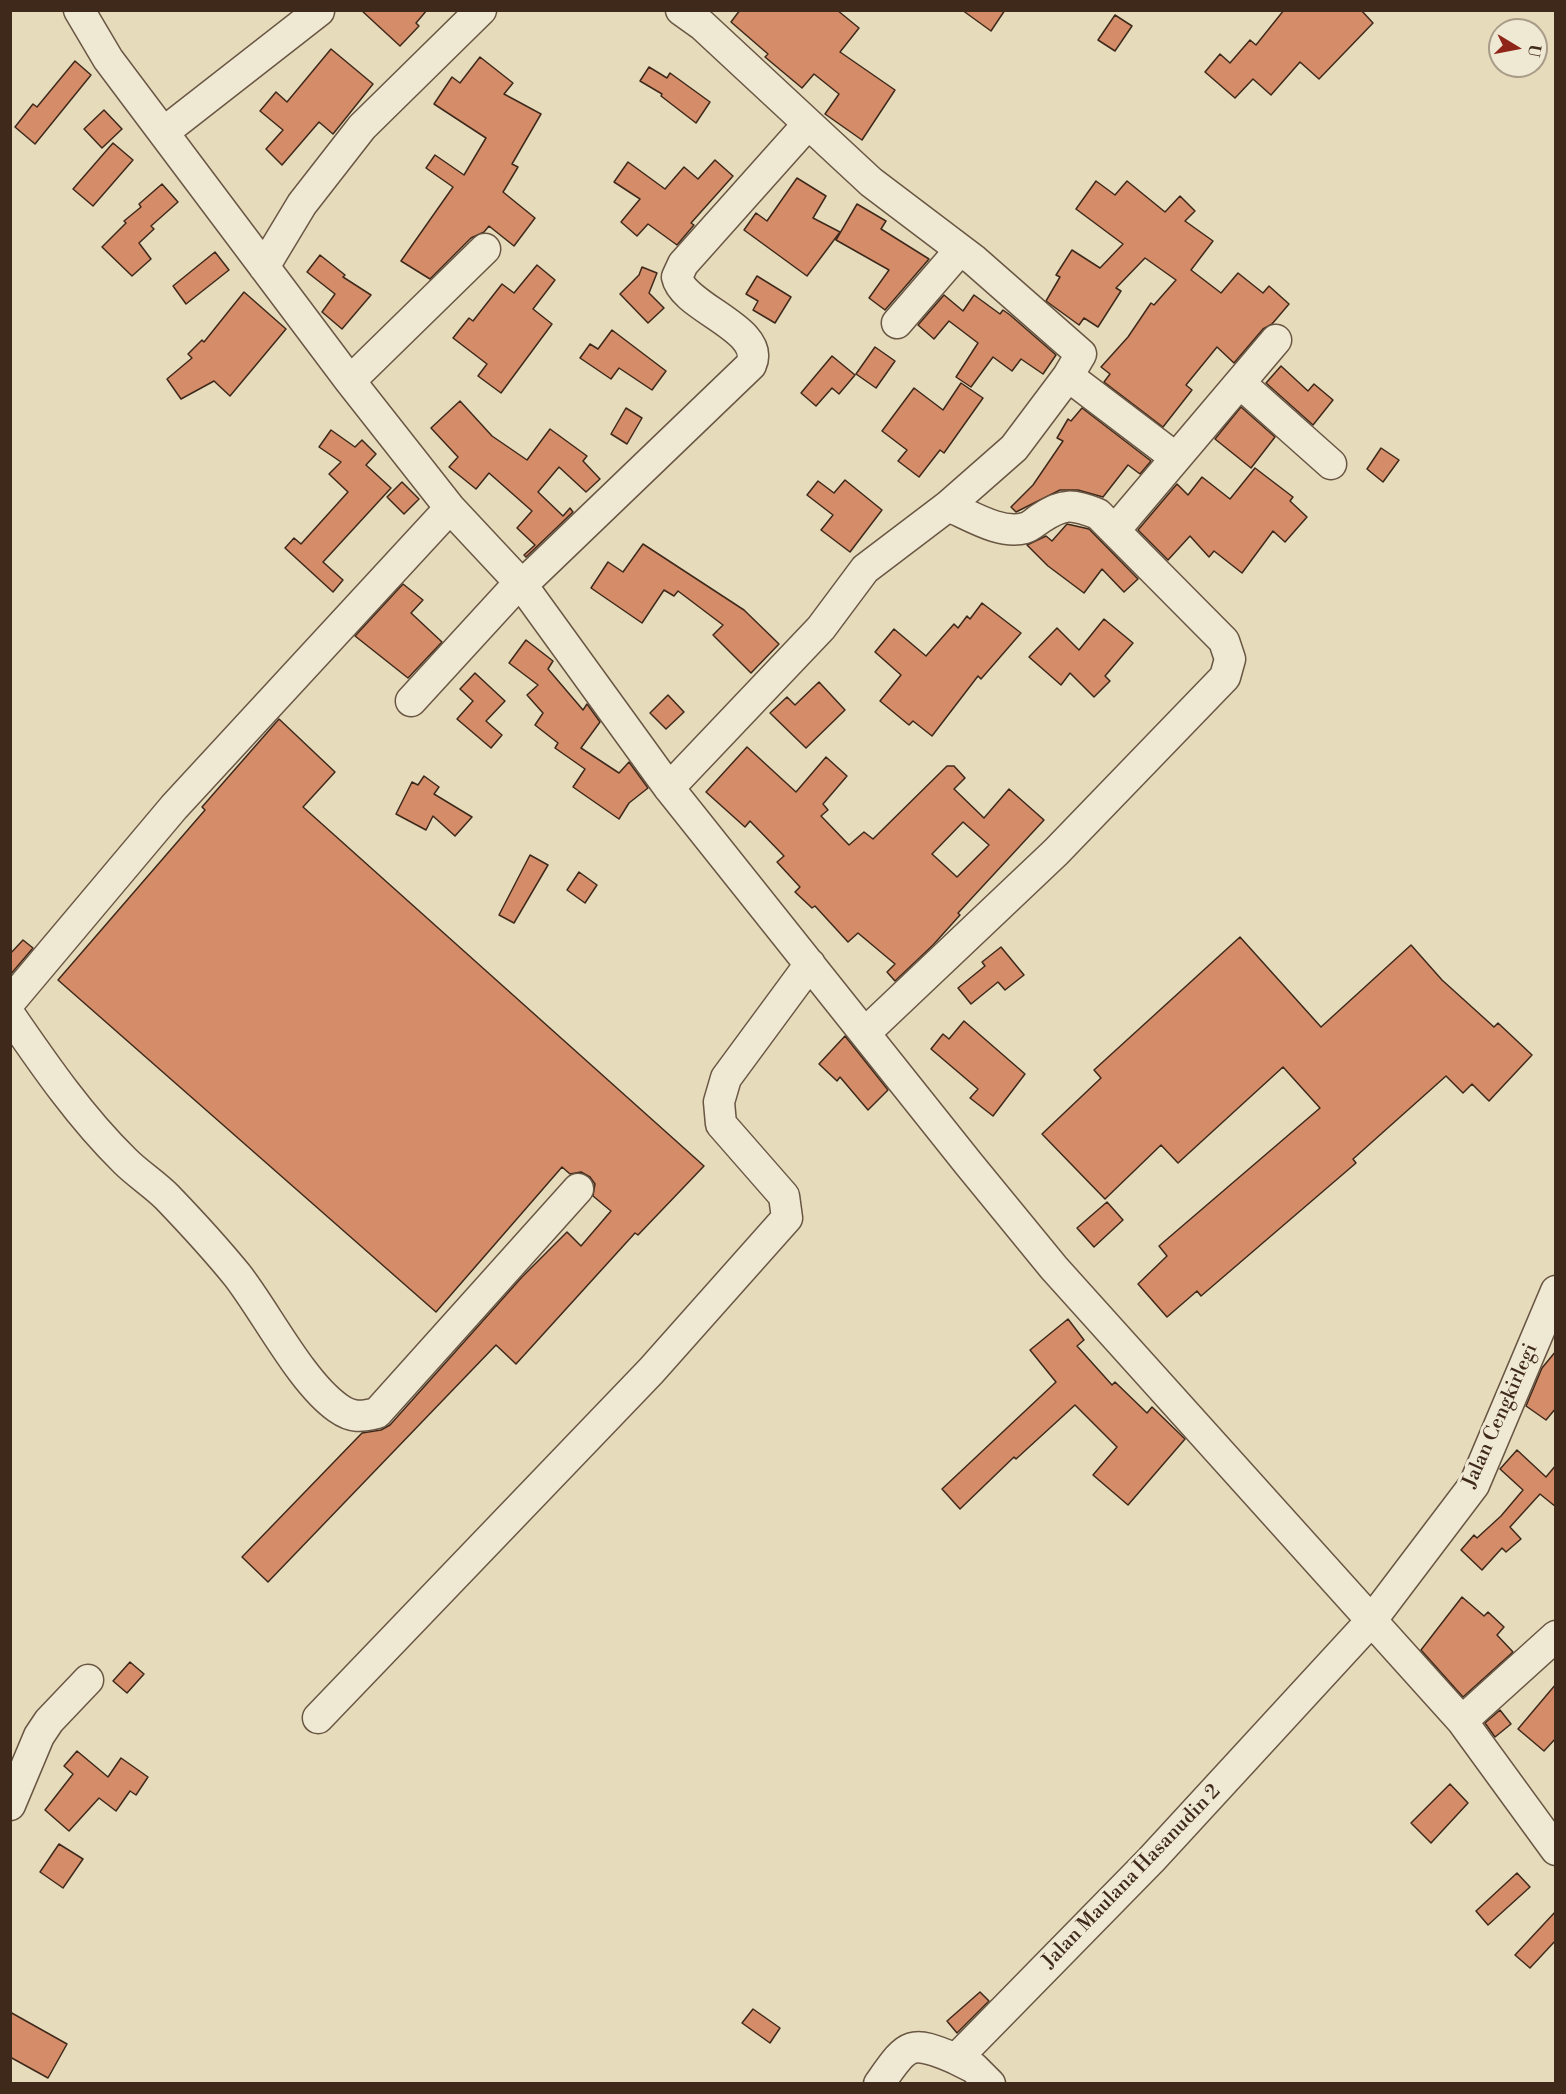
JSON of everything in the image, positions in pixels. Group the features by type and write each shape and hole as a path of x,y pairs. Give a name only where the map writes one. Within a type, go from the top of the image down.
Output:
{"street":[{"path":"79,10 108,59 350,381 450,508 522,585 669,788 865,1033 1054,1268 1462,1721 1556,1850"},
{"path":"164,132 319,11"},
{"path":"264,267 302,204 362,127 477,12"},
{"path":"669,788 821,628 865,569 948,506 1014,448 1068,376 1081,354 960,250 871,182 808,124 698,15"},
{"path":"411,701 458,647 510,593 522,585 751,365 754,355 751,345 691,296 680,285 677,277 683,264 808,124"},
{"path":"350,381 485,249"},
{"path":"897,323 960,250"},
{"path":"1115,530 1276,340"},
{"path":"1068,376 1176,458"},
{"path":"1240,383 1331,464"},
{"path":"865,1033 1056,852 1225,677 1230,658 1224,641 1098,514 1075,505 1060,506 1025,528 1014,529 998,527 948,506"},
{"path":"10,1002 180,800 450,508"},
{"path":"318,1718 651,1371 787,1218 784,1196 721,1124 719,1102 726,1078 810,964"},
{"path":"10,1015 40,1060 92,1125 126,1162 166,1196 237,1275 301,1366 331,1402 350,1415 360,1417 376,1413 390,1400 578,1189"},
{"name":"Jalan Cengkirlegi","path":"1371,1621 1474,1485 1554,1302"},
{"name":"Jalan Maulana Hasanudin 2","path":"957,2059 1152,1860 1371,1621"},
{"path":"1462,1721 1556,1636"},
{"path":"10,1805 39,1736 49,1721 88,1680"},
{"path":"879,2084 902,2052 913,2047 928,2047 957,2059 974,2068 990,2084"}],"building":[{"path":"361,10 427,10 416,23 419,26 400,46"},
{"path":"740,10 837,10 859,28 840,52 895,90 862,140 825,114 839,94 814,74 802,88 765,57 768,54 731,22"},
{"path":"962,10 1005,10 991,31"},
{"path":"1284,10 1361,10 1373,23 1319,79 1300,62 1271,95 1253,79 1235,98 1205,72 1220,54 1230,63 1250,40 1256,45"},
{"path":"1115,15 1132,26 1115,51 1098,40"},
{"path":"331,49 373,84 333,134 319,122 282,165 266,149 283,130 260,111 276,92 287,102"},
{"path":"480,57 513,83 504,94 541,114 512,164 518,167 503,192 535,218 514,246 489,226 484,232 471,238 430,279 401,261 453,187 426,168 435,155 464,175 486,138 434,104 452,77 460,83"},
{"path":"75,61 91,75 35,144 15,127 33,104 37,107"},
{"path":"649,67 667,78 670,73 710,102 696,123 661,96 662,94 640,81"},
{"path":"104,110 122,129 102,148 84,129"},
{"path":"113,143 133,160 93,206 73,189"},
{"path":"715,160 733,176 691,223 694,225 677,245 648,224 637,236 621,222 640,199 614,182 628,162 665,189 684,167 698,179"},
{"path":"797,178 826,196 813,218 840,232 807,276 744,230 756,213 767,221"},
{"path":"1096,181 1115,195 1127,181 1165,212 1180,196 1195,211 1185,221 1213,241 1191,270 1221,293 1238,273 1263,293 1269,286 1289,304 1272,324 1263,329 1234,363 1217,347 1186,385 1192,390 1163,427 1104,382 1110,374 1101,367 1128,337 1151,303 1154,305 1176,280 1145,258 1116,288 1121,291 1098,327 1084,318 1079,325 1046,301 1060,277 1056,275 1072,250 1100,268 1123,244 1076,209"},
{"path":"162,184 178,202 151,226 154,229 139,243 151,259 132,276 102,247 126,223 124,221 141,207 139,204"},
{"path":"857,204 886,221 881,229 929,259 885,310 869,298 889,270 836,240"},
{"path":"215,252 229,270 186,304 173,286"},
{"path":"320,255 345,275 343,277 371,295 342,329 322,312 335,294 307,272"},
{"path":"537,265 555,280 533,309 552,324 501,393 478,376 487,364 453,338 469,318 473,321 502,284 514,293"},
{"path":"642,267 657,273 649,293 664,308 648,323 620,294 639,275"},
{"path":"757,276 791,297 775,323 753,310 758,301 746,294"},
{"path":"244,292 286,329 230,396 214,381 181,399 167,379 192,358 188,354 202,340 204,342"},
{"path":"944,295 963,311 974,295 1000,314 1003,310 1056,355 1043,374 1021,359 1012,371 993,357 971,387 956,377 978,343 949,321 934,339 918,325"},
{"path":"612,330 666,371 652,390 619,368 611,379 580,358 590,344 598,349"},
{"path":"875,347 895,361 876,388 856,374"},
{"path":"832,356 855,375 839,394 832,388 816,406 801,393"},
{"path":"1281,366 1308,391 1314,384 1333,400 1313,425 1266,383"},
{"path":"961,383 983,398 944,453 940,450 919,477 898,461 907,450 882,431 914,388 943,410"},
{"path":"460,401 492,436 527,460 550,429 587,456 583,461 600,479 586,492 559,467 538,492 563,516 570,508 573,512 526,557 524,555 535,545 517,528 532,511 489,473 476,489 449,467 458,457 431,428"},
{"path":"1241,407 1275,437 1251,468 1215,439"},
{"path":"626,408 642,418 627,444 611,434"},
{"path":"1082,408 1151,461 1140,474 1128,465 1103,497 1078,490 1060,490 1016,512 1011,507 1033,485 1063,441 1057,438 1068,419 1071,421"},
{"path":"331,430 355,447 362,440 376,454 366,465 391,488 323,562 343,580 333,592 285,548 294,538 301,544 348,492 329,474 341,462 319,447"},
{"path":"1381,448 1399,460 1383,482 1367,469"},
{"path":"1255,468 1293,497 1290,501 1307,517 1285,542 1273,531 1242,573 1214,551 1209,557 1190,536 1168,560 1138,530 1177,484 1188,495 1202,477 1230,499"},
{"path":"845,480 882,510 850,552 821,530 833,515 807,495 818,481 834,493"},
{"path":"402,482 419,499 404,514 387,497"},
{"path":"1067,524 1089,529 1138,579 1124,592 1102,569 1084,593 1048,566 1027,545 1046,536 1052,541"},
{"path":"643,544 744,610 779,644 751,673 713,635 723,625 678,591 674,596 664,590 642,623 591,588 608,562 623,572"},
{"path":"403,584 423,600 411,613 442,642 408,678 355,636"},
{"path":"982,603 1021,633 981,679 978,676 932,736 913,721 909,725 880,701 901,675 875,652 894,629 926,656 954,624 958,628 967,616 970,619"},
{"path":"1104,619 1133,643 1105,676 1110,681 1094,697 1070,673 1061,685 1029,657 1057,628 1079,650"},
{"path":"526,640 553,661 548,669 583,710 587,704 600,722 581,748 619,773 629,762 648,788 629,803 619,819 573,787 585,769 555,748 558,743 535,725 543,713 527,695 538,685 509,663"},
{"path":"475,673 505,701 486,721 502,735 491,748 457,719 473,701 460,689"},
{"path":"819,682 845,710 806,748 770,713 787,697 795,705"},
{"path":"668,695 684,712 666,729 650,713"},
{"path":"279,719 335,772 303,807 704,1166 638,1235 635,1233 516,1364 496,1345 268,1582 242,1557 362,1433 381,1430 390,1425 522,1277 567,1232 581,1246 611,1211 593,1196 595,1184 590,1177 581,1172 570,1174 562,1167 436,1312 58,980 205,810 202,807"},
{"path":"747,747 796,792 826,757 847,776 823,804 828,810 821,816 849,845 864,832 873,839 947,766 954,766 965,778 954,789 984,818 1009,789 1044,820 958,913 960,915 933,945 895,981 887,972 895,964 858,933 848,942 815,906 812,908 795,892 800,887 777,862 784,856 750,821 745,827 706,792","holes":["963,822 989,845 957,877 932,854"]},
{"path":"424,776 439,787 434,794 472,817 455,836 433,816 426,830 396,814 412,782 418,785"},
{"path":"530,855 548,865 514,923 499,915"},
{"path":"579,872 597,885 585,903 567,890"},
{"path":"1240,937 1321,1027 1411,945 1442,980 1494,1027 1498,1023 1532,1055 1489,1101 1472,1084 1463,1093 1446,1076 1353,1159 1356,1163 1201,1296 1197,1291 1167,1317 1138,1284 1167,1256 1159,1246 1320,1108 1283,1067 1178,1163 1161,1145 1105,1199 1042,1134 1101,1078 1094,1070"},
{"path":"23,940 33,948 10,975 10,954"},
{"path":"1001,947 1024,975 1005,990 998,982 971,1004 958,988 985,966 982,962"},
{"path":"964,1021 1025,1074 993,1116 970,1098 978,1089 931,1049 943,1034 949,1039"},
{"path":"845,1036 888,1090 868,1110 840,1077 837,1081 819,1064"},
{"path":"1107,1202 1123,1220 1094,1247 1077,1228"},
{"path":"1068,1319 1084,1340 1077,1346 1112,1385 1115,1382 1147,1413 1152,1407 1185,1439 1128,1505 1093,1475 1117,1447 1075,1405 1016,1459 1014,1457 960,1509 942,1489 1056,1382 1030,1350"},
{"path":"1556,1351 1556,1408 1546,1420 1526,1406 1542,1368"},
{"path":"1517,1450 1546,1477 1556,1465 1556,1507 1540,1494 1510,1527 1521,1539 1506,1552 1502,1548 1482,1570 1461,1550 1474,1535 1477,1538 1501,1516 1523,1490 1500,1469"},
{"path":"1462,1597 1484,1616 1488,1612 1504,1627 1497,1635 1513,1652 1463,1697 1421,1650"},
{"path":"130,1662 144,1674 127,1693 113,1681"},
{"path":"1556,1684 1556,1738 1544,1751 1518,1729"},
{"path":"1500,1710 1511,1724 1495,1737 1485,1723"},
{"path":"77,1751 108,1777 121,1758 148,1777 136,1795 130,1791 116,1811 99,1798 69,1831 45,1810 73,1774 64,1766"},
{"path":"1450,1784 1468,1803 1431,1843 1411,1823"},
{"path":"59,1844 83,1859 63,1888 40,1872"},
{"path":"1517,1873 1530,1887 1488,1925 1476,1911"},
{"path":"1556,1911 1556,1940 1530,1968 1515,1955"},
{"path":"980,1992 989,2001 957,2033 947,2021"},
{"path":"753,2009 780,2028 770,2043 742,2023"},
{"path":"10,2012 67,2044 48,2078 10,2057"}]}
